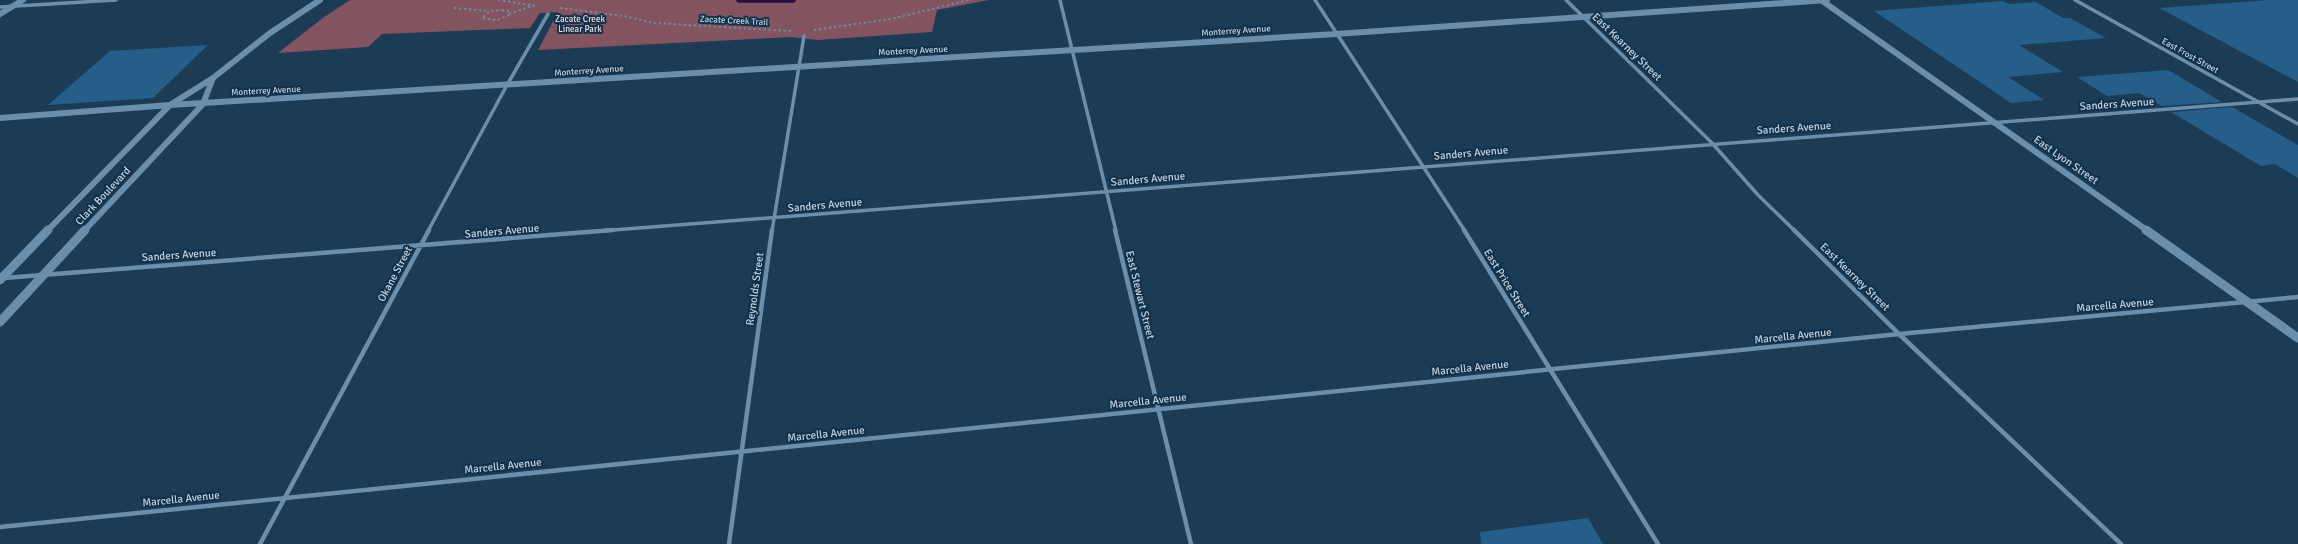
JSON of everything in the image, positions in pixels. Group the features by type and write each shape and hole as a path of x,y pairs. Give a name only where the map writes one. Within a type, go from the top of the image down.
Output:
{"street":[{"path":"0,14 23,0"},
{"path":"0,7 116,0"},
{"name":"Clark Boulevard","path":"1,279 170,106 213,78 270,32 320,0"},
{"name":"East Stewart Street","path":"1060,0 1191,544"},
{"name":"East Price Street","path":"1315,0 1424,166 1658,544"},
{"name":"East Kearney Street","path":"1566,0 1712,143 1758,195 1900,334 2121,544"},
{"name":"East Lyon Street","path":"1821,0 2298,338"},
{"name":"Monterrey Avenue","path":"0,118 800,66 1336,34 1827,0"},
{"name":"East Frost Street","path":"2075,0 2298,124"},
{"name":"Okane Street","path":"260,544 507,85 548,14"},
{"name":"Reynolds Street","path":"729,544 774,218 804,36"},
{"name":"Clark Boulevard","path":"0,322 203,104 213,78"},
{"name":"Sanders Avenue","path":"1,279 44,274 420,246 1712,143 2298,99"},
{"name":"Marcella Avenue","path":"0,527 1550,369 1900,334 2298,297"}],"path":[{"path":"498,0 540,6"},
{"path":"808,30 883,21 969,0"},
{"path":"490,11 482,16 482,18 497,20 534,5"},
{"path":"454,8 490,11 505,10 509,12 509,14"},
{"name":"Zacate Creek Trail","path":"560,8 624,16 654,23 795,31"}],"green space":[{"name":"Zacate Creek Linear Park","path":"350,0 989,0 937,10 932,32 818,40 791,37 538,50 558,12 540,13 530,28 382,34 368,47 278,53 324,17"}],"building":[{"path":"2269,0 2298,0 2298,82 2159,8"},
{"path":"2003,1 2009,4 2036,2 2063,18 2070,18 2106,38 2019,45 2063,72 2008,77 2044,100 2011,103 1874,11"},
{"path":"208,45 153,98 48,105 110,51"},
{"path":"2168,70 2222,102 2162,106 2139,93 2107,96 2077,77"},
{"path":"2232,107 2298,145 2298,178 2275,164 2261,166 2171,112"},
{"path":"1588,518 1603,544 1481,544 1480,532"}],"waterway":[{"path":"739,0 793,0"}]}
